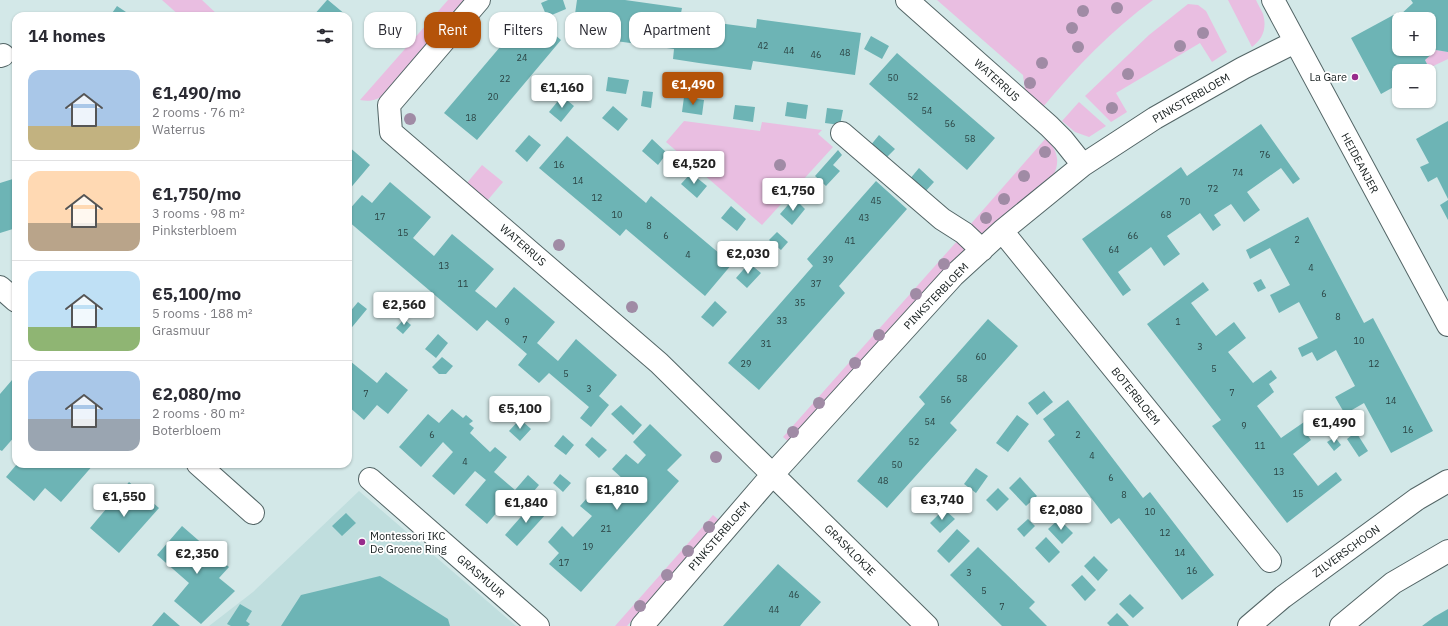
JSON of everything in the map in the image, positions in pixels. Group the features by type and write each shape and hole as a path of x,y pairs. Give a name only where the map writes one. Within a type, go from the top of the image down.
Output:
{"street":[{"name":"WATERRUS","path":"479,0 390,105 391,132 659,363 773,474"},
{"name":"WATERRUS","path":"907,0 1049,126 1063,140 1083,165"},
{"name":"HEIDEANJER","path":"1273,0 1448,326"},
{"name":"PINKSTERBLOEM","path":"642,626 773,474 953,276 1002,231 1083,165 1155,118 1243,68 1295,42"},
{"path":"842,133 942,219 964,233 982,250"},
{"name":"BOTERBLOEM","path":"1002,231 1270,561"},
{"path":"0,287 12,298"},
{"path":"202,468 253,513"},
{"name":"GRASKLOKJE","path":"773,474 927,626"},
{"name":"GRASMUUR","path":"370,480 538,626"},
{"name":"ZILVERSCHOON","path":"1249,626 1283,597 1417,499 1448,481"},
{"path":"1341,626 1393,583 1448,551"}],"shaded area":[{"path":"162,0 202,0 215,12 176,12"},
{"path":"448,0 466,0 456,12 437,12"},
{"path":"937,0 1153,0 1109,36 1068,78 1043,107 1025,90 1023,75"},
{"path":"1228,0 1256,0 1263,14 1265,24 1261,37 1252,47"},
{"path":"1188,4 1198,5 1206,11 1227,52 1212,62 1200,43 1116,93 1127,112 1111,122 1085,96 1149,35"},
{"path":"424,27 425,48 386,94 374,100 360,100 406,48 416,48 416,36"},
{"path":"1436,50 1448,52 1448,59 1436,65 1427,64 1425,60 1429,56 1436,56"},
{"path":"1079,102 1106,126 1089,137 1075,132 1062,121"},
{"path":"684,121 760,131 762,122 822,130 818,134 833,147 762,225 666,142"},
{"path":"1046,138 1053,147 1057,156 1057,165 1053,176 980,237 969,226"},
{"path":"482,165 503,182 487,201 466,184"},
{"path":"958,240 968,247 790,443 783,437"},
{"name":"Montessori IKC De Groene Ring","path":"359,491 516,626 209,626 253,592"},
{"path":"713,515 720,521 627,626 615,626"}],"building":[{"path":"328,0 342,12 316,12"},
{"path":"548,0 563,0 566,9 557,13 545,12 541,3"},
{"path":"577,0 625,0 682,8 681,12 629,12 629,43 621,42 621,12 575,12"},
{"path":"1411,0 1448,0 1448,52 1436,50 1436,12 1403,12 1413,3"},
{"path":"117,6 126,12 113,12"},
{"path":"1392,16 1392,56 1429,56 1425,60 1427,64 1392,64 1392,88 1381,94 1351,38"},
{"path":"757,19 861,33 855,75 753,61 751,70 699,63 673,59 674,49 667,48 725,48 725,24 756,28"},
{"path":"871,36 889,46 882,59 864,49"},
{"path":"557,37 561,40 557,45"},
{"path":"499,48 554,48 477,140 444,113"},
{"path":"897,53 995,138 967,170 869,84"},
{"path":"608,77 629,80 626,94 606,91"},
{"path":"643,91 653,92 651,108 641,106"},
{"path":"562,96 574,106 561,122 549,112"},
{"path":"684,97 704,100 702,115 682,112"},
{"path":"787,102 808,105 806,119 785,116"},
{"path":"735,105 755,107 753,122 733,119"},
{"path":"613,106 628,119 618,131 602,118"},
{"path":"827,108 843,110 840,125 825,123"},
{"path":"1448,121 1448,199 1437,177 1428,182 1420,167 1429,163 1416,139"},
{"path":"1261,124 1300,179 1293,184 1281,168 1247,192 1260,210 1244,222 1231,204 1214,215 1221,225 1213,231 1200,213 1167,236 1180,254 1164,266 1151,247 1118,272 1131,290 1123,296 1082,239 1181,167 1187,176"},
{"path":"529,135 541,145 527,162 515,151"},
{"path":"879,135 895,149 885,159 870,146"},
{"path":"567,136 646,203 651,196 732,264 705,296 626,229 620,236 539,168"},
{"path":"652,139 667,153 658,165 642,151"},
{"path":"352,149 370,165 352,186"},
{"path":"838,150 842,155 833,165 840,171 826,186 815,176"},
{"path":"919,168 934,182 924,193 909,180"},
{"path":"691,173 707,186 697,198 681,184"},
{"path":"12,179 12,229 0,233 0,183"},
{"path":"876,181 907,209 839,286 845,293 759,390 728,363 813,266 807,259"},
{"path":"390,182 431,217 413,238 434,256 452,234 494,269 475,291 496,308 514,287 555,322 537,343 558,361 576,339 617,375 599,396 609,405 591,427 580,418 589,407 549,373 539,383 518,365 527,354 487,320 477,331 352,224 352,206 362,195 372,203"},
{"path":"794,198 805,209 792,225 780,214"},
{"path":"1448,200 1448,220 1440,205"},
{"path":"731,206 746,219 737,231 721,218"},
{"path":"1308,217 1364,323 1373,318 1433,431 1391,453 1364,403 1345,414 1335,397 1355,386 1336,350 1317,361 1312,352 1302,357 1298,348 1318,338 1299,302 1279,313 1270,295 1290,285 1270,248 1250,259 1246,250"},
{"path":"777,232 788,242 781,250 769,240"},
{"path":"749,263 761,273 747,288 736,278"},
{"path":"1261,279 1266,288 1258,292 1253,283"},
{"path":"1203,282 1209,290 1191,303 1216,336 1234,322 1246,338 1228,352 1253,383 1271,370 1277,378 1269,384 1274,392 1257,406 1281,438 1307,420 1312,428 1306,433 1311,440 1293,454 1318,486 1336,472 1342,480 1287,523 1212,426 1221,420 1147,324"},
{"path":"715,301 727,312 713,327 701,317"},
{"path":"358,302 367,309 352,327 352,309"},
{"path":"404,319 411,325 403,334 396,328"},
{"path":"988,319 1018,346 950,423 957,430 887,508 857,481 925,404 919,397"},
{"path":"438,334 448,343 436,358 425,349"},
{"path":"442,357 453,366 446,374 439,374 432,367"},
{"path":"352,363 377,383 386,372 408,390 388,414 377,405 364,420 352,410"},
{"path":"12,380 12,440 2,451 0,450 0,394"},
{"path":"1044,391 1053,402 1037,415 1028,403"},
{"path":"1068,400 1143,498 1150,492 1214,575 1182,600 1119,518 1111,524 1048,441 1055,435 1043,419"},
{"path":"621,405 642,425 633,435 611,414"},
{"path":"452,409 463,418 466,415 473,421 469,424 474,428 470,433 490,452 495,447 507,457 494,472 515,490 528,475 539,485 519,509 508,499 487,524 465,505 486,480 475,471 454,495 432,476 453,452 443,442 421,467 399,447 428,414 439,423"},
{"path":"1017,415 1029,424 1008,452 996,443"},
{"path":"520,419 531,429 520,441 509,431"},
{"path":"650,424 682,455 667,470 679,481 581,592 549,564 559,553 548,542 562,526 573,537 592,516 580,506 594,490 606,500 624,480 612,469 626,454 638,464 646,455 633,442"},
{"path":"1356,432 1368,451 1359,457 1347,439"},
{"path":"563,435 574,445 566,455 554,446"},
{"path":"592,437 607,450 599,458 585,445"},
{"path":"1335,437 1341,445 1334,451 1327,442"},
{"path":"14,468 91,468 61,502 45,488 34,501 6,477"},
{"path":"976,468 988,476 976,493 964,484"},
{"path":"560,474 571,483 563,492 553,483"},
{"path":"1020,477 1037,496 1026,506 1009,488"},
{"path":"129,482 159,508 119,553 90,528"},
{"path":"998,488 1009,499 997,511 986,500"},
{"path":"534,502 546,514 517,546 505,535"},
{"path":"944,509 955,519 940,533 930,523"},
{"path":"346,513 356,523 342,536 332,526"},
{"path":"1028,519 1035,526 1024,537 1017,529"},
{"path":"1059,519 1073,533 1062,544 1048,529"},
{"path":"182,526 229,567 219,578 235,591 201,624 174,601 189,583 157,555"},
{"path":"957,529 970,541 949,563 937,551"},
{"path":"1046,537 1060,552 1049,563 1035,548"},
{"path":"978,547 1035,602 1029,608 1047,626 1002,626 950,575"},
{"path":"1094,556 1108,570 1098,581 1084,566"},
{"path":"778,564 821,602 800,626 723,626"},
{"path":"1082,575 1096,590 1085,601 1071,585"},
{"path":"380,576 448,619 450,626 281,626 301,595"},
{"path":"1130,594 1144,608 1133,618 1119,604"},
{"path":"240,604 252,611 246,621 250,624 248,626 231,626 227,624"},
{"path":"1448,609 1448,626 1422,626 1434,617"},
{"path":"164,612 180,626 152,626"},
{"path":"1117,613 1129,626 1110,626 1107,623"}],"place":[{"name":"La Gare","path":"1355,77"},
{"name":"Montessori IKC De Groene Ring","path":"362,542"}]}
